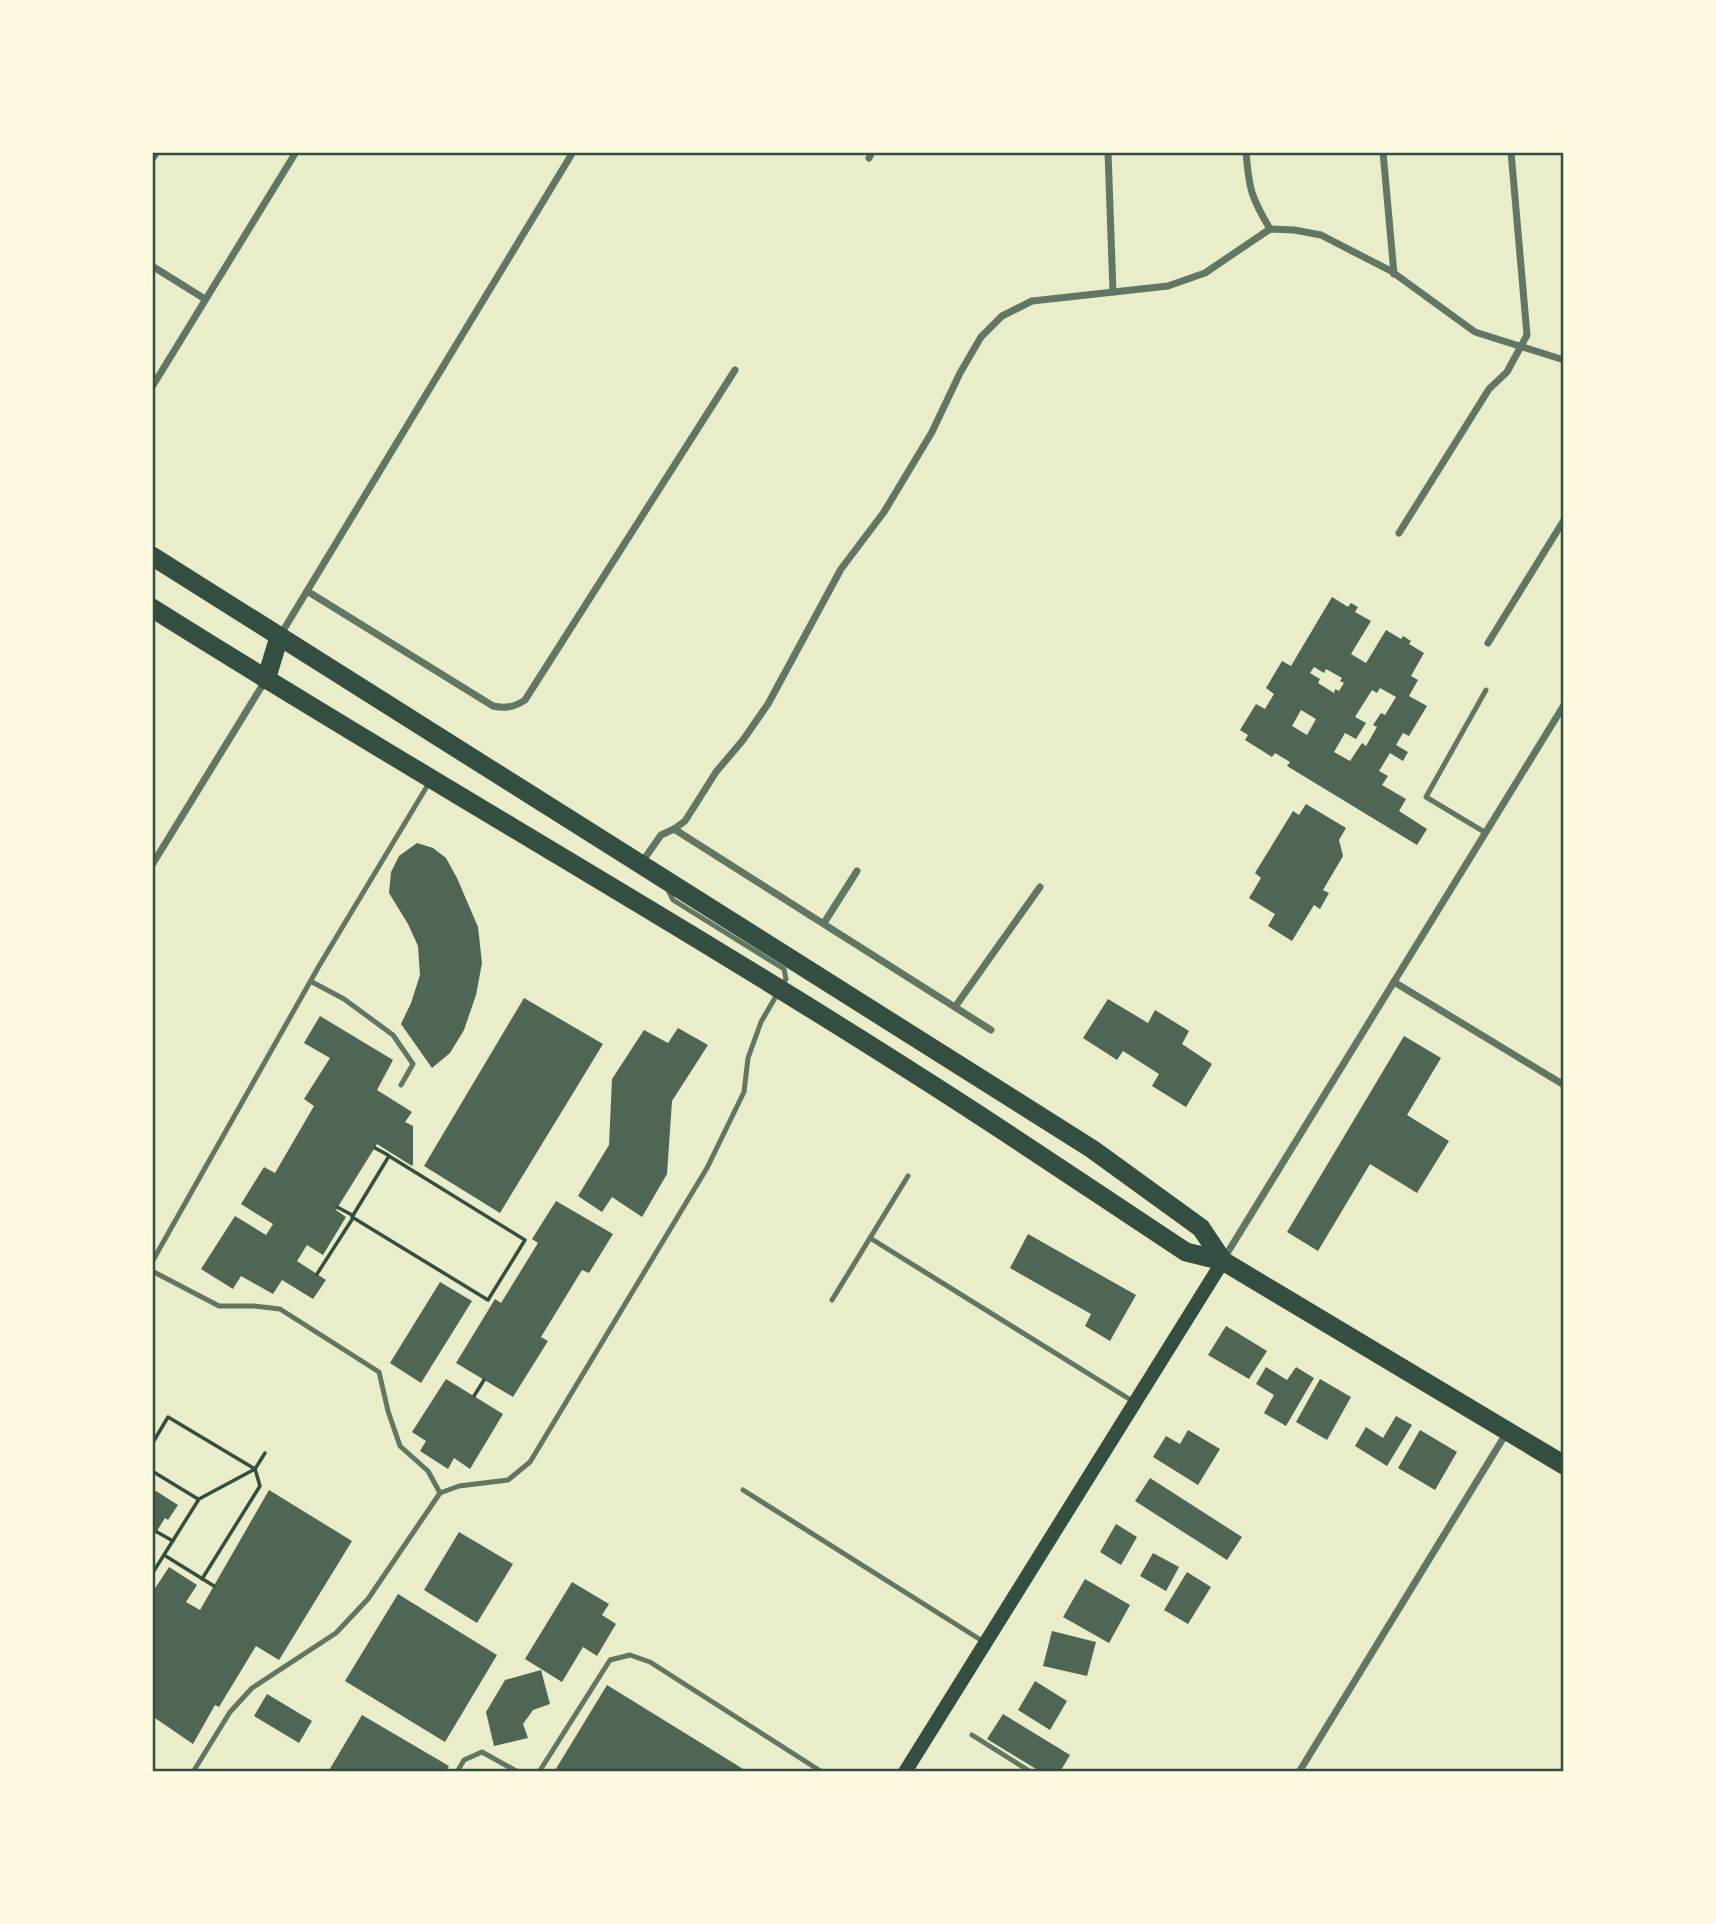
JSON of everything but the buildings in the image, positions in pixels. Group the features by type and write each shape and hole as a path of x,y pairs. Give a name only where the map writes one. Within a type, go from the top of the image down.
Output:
{"highway":[{"path":"152,556 1092,1149 1201,1228 1223,1261"},
{"path":"152,608 430,780 780,990 919,1077 1186,1252 1223,1261 1564,1465"},
{"path":"266,680 279,637"}],"main road":[{"path":"905,1772 1223,1261"}],"street":[{"path":"152,387 296,152"},
{"path":"279,637 573,152"},
{"path":"1108,152 1113,292"},
{"path":"1246,152 1249,187 1270,229"},
{"path":"1383,152 1394,274"},
{"path":"1399,534 1489,389 1507,372 1527,335 1511,152"},
{"path":"640,865 661,835 685,821 716,772 768,704 841,569 884,512 932,432 960,373 981,337 1002,316 1032,301 1168,286 1195,277 1223,262 1270,229 1294,230 1321,235 1394,274 1475,331 1564,360"},
{"path":"152,265 205,299"},
{"path":"307,591 493,706 502,708 519,704 525,700 735,370"},
{"path":"1488,643 1564,520"},
{"path":"152,865 266,680"},
{"path":"1223,1261 1564,705"},
{"path":"674,829 991,1030"},
{"path":"824,923 857,871"},
{"path":"955,1007 1040,887"},
{"path":"1394,982 1564,1085"},
{"path":"1299,1772 1507,1432"}],"lane":[{"path":"152,162 158,152"},
{"path":"1486,690 1426,797 1486,833"},
{"path":"152,1262 319,966 430,780"},
{"path":"193,1772 230,1712 252,1688 336,1633 368,1599 439,1493 460,1486 508,1480 530,1462 712,1158 744,1092 748,1058 761,1022 786,979 785,969 673,900 662,879"},
{"path":"312,982 344,999 393,1035 413,1064 401,1085"},
{"path":"832,1300 908,1176"},
{"path":"870,1238 1133,1402"},
{"path":"152,1271 219,1306 281,1309 379,1372 400,1446 428,1471 439,1493"},
{"path":"743,1490 984,1642"},
{"path":"539,1772 610,1660 630,1655 650,1662 822,1772"},
{"path":"972,1735 1031,1772"},
{"path":"457,1772 464,1760 482,1752 518,1772"}],"path":[{"path":"337,1207 488,1300 525,1241 374,1148"},
{"path":"317,1274 389,1156"},
{"path":"474,1396 484,1380"},
{"path":"152,1444 169,1417 255,1469 260,1486 202,1578"},
{"path":"152,1574 199,1499 255,1469 265,1453"},
{"path":"152,1471 199,1499"},
{"path":"157,1532 173,1541"},
{"path":"164,1555 214,1586"}]}
